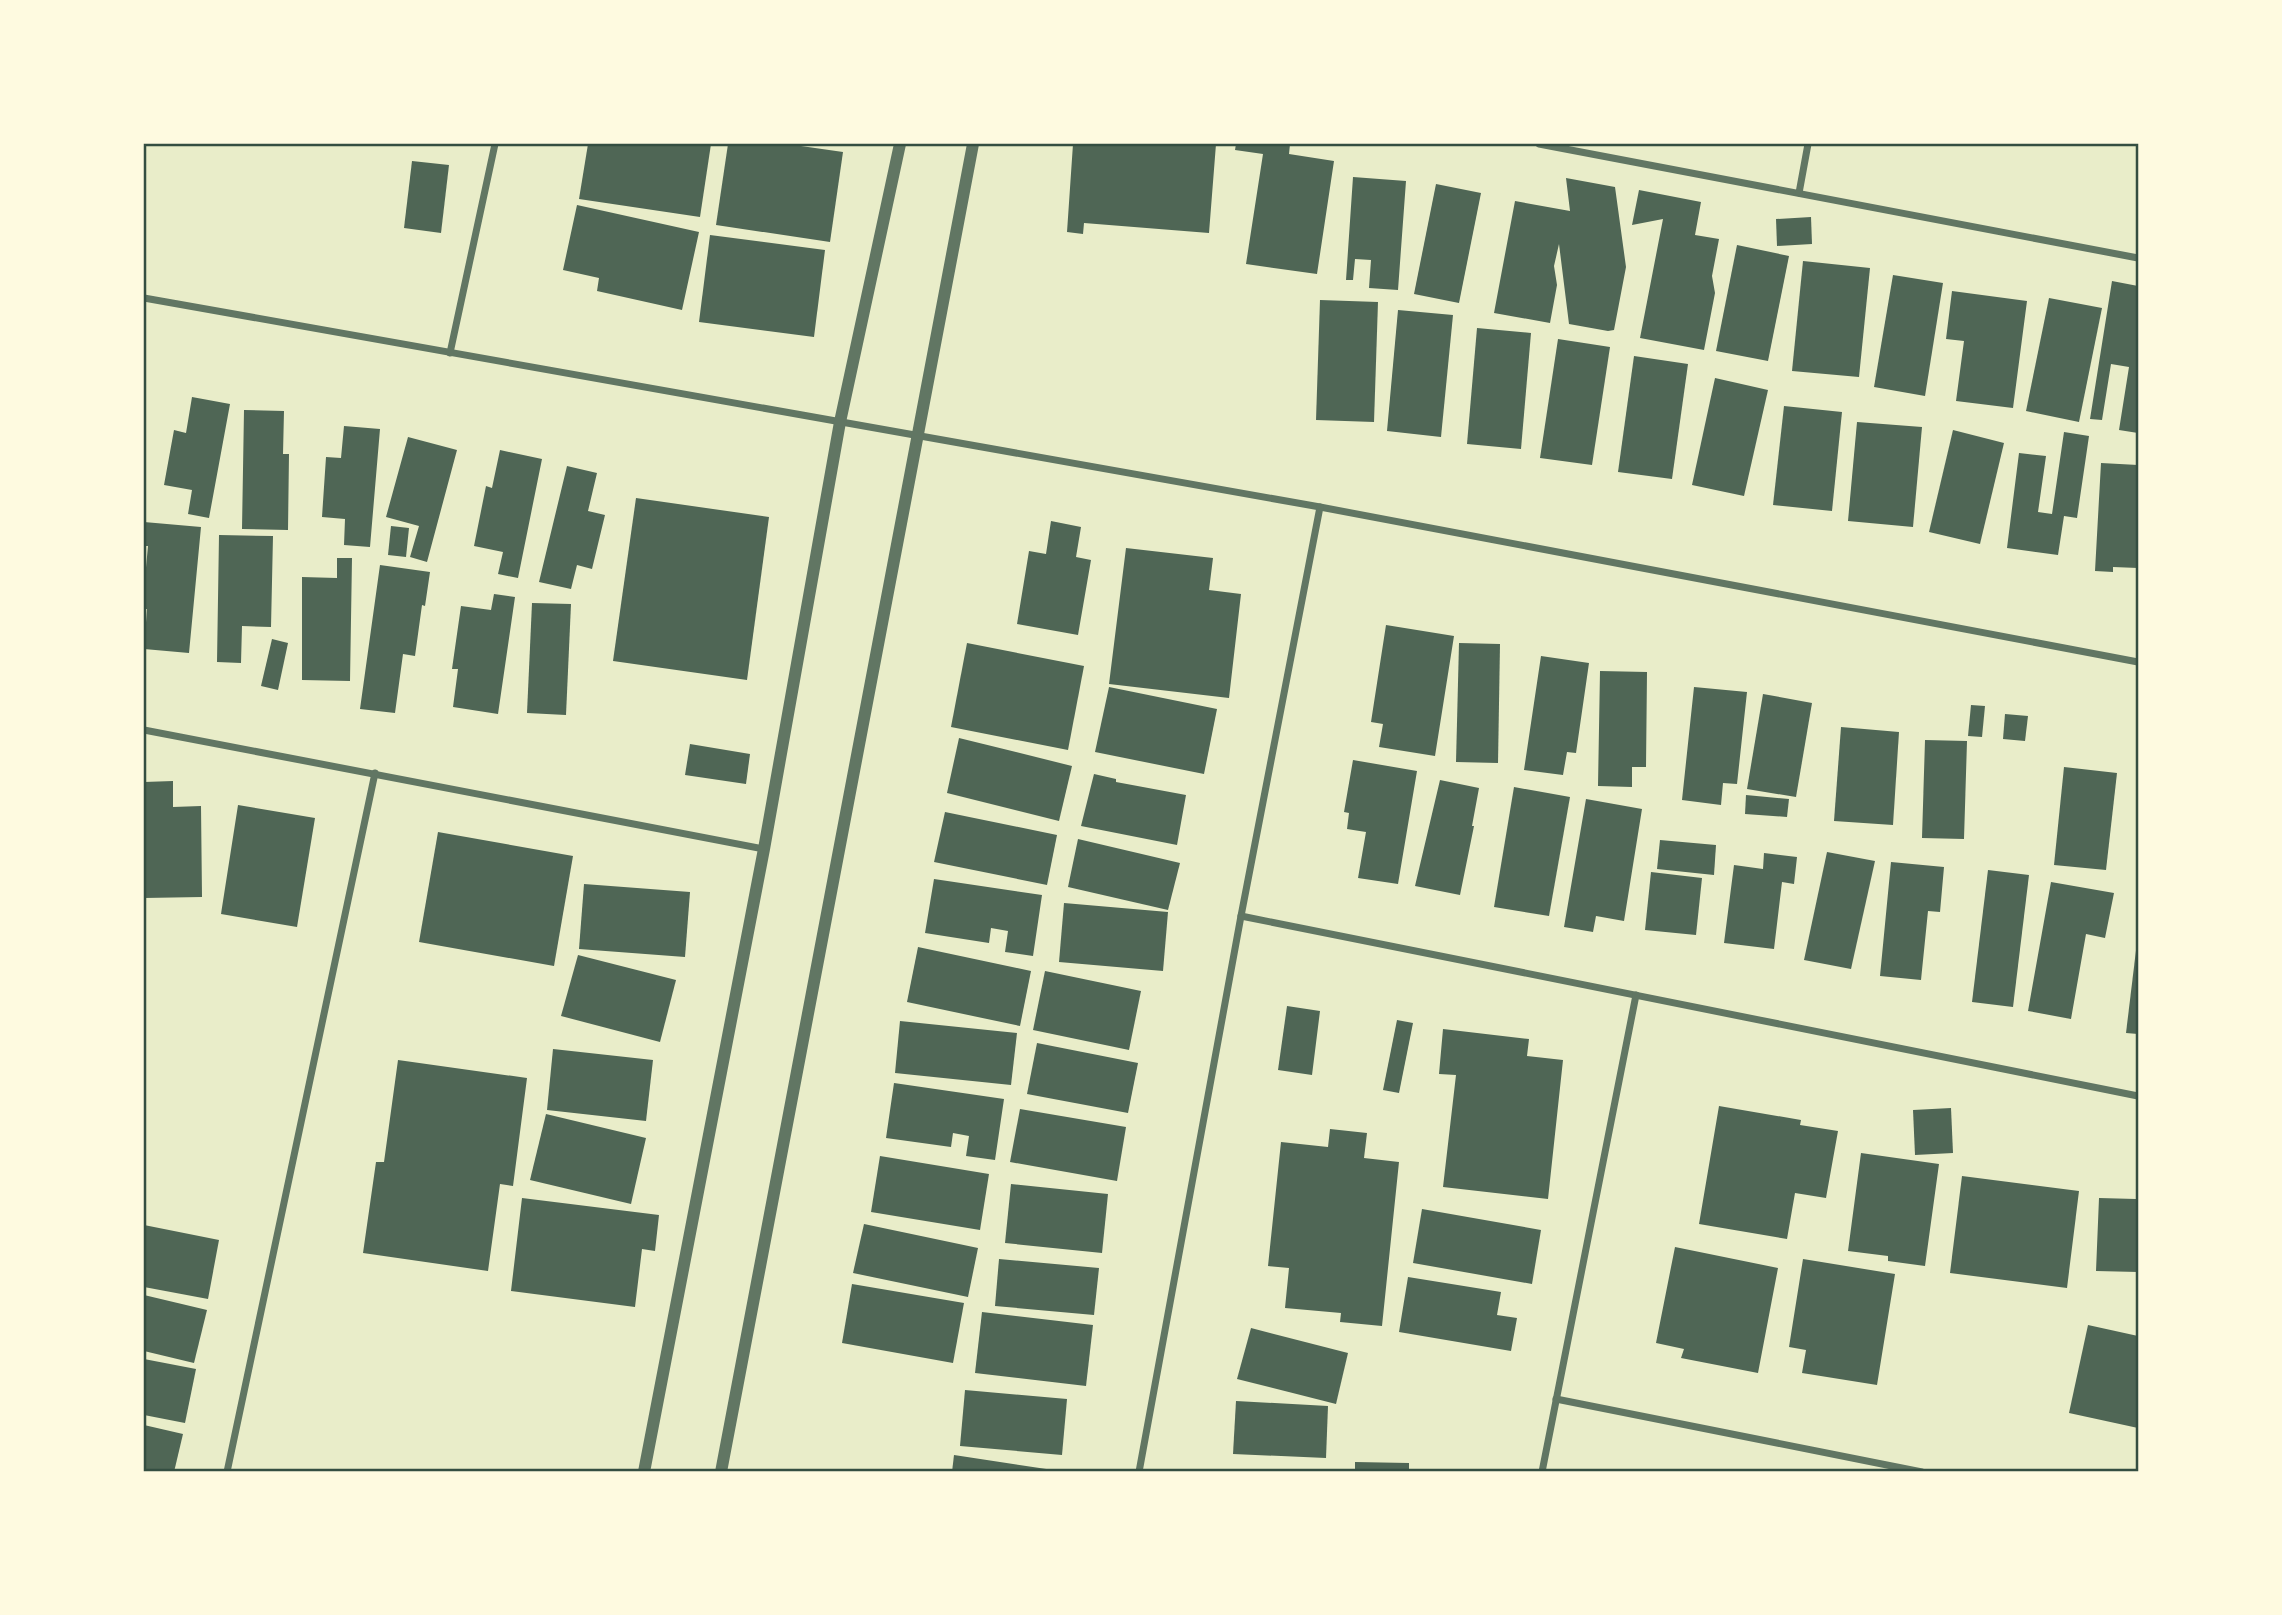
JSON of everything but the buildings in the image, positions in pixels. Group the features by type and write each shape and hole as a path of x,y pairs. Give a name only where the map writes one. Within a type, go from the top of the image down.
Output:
{"street":[{"path":"450,353 495,144"},
{"path":"643,1472 764,849 840,422 900,144"},
{"path":"721,1472 973,144"},
{"path":"1539,144 2138,258"},
{"path":"1799,193 1808,144"},
{"path":"144,298 1320,507 2138,662"},
{"path":"1139,1472 1241,916 1320,507"},
{"path":"144,730 764,849"},
{"path":"227,1472 375,773"},
{"path":"1241,916 2138,1096"},
{"path":"1542,1472 1636,995"},
{"path":"1556,1399 1922,1472"}]}
